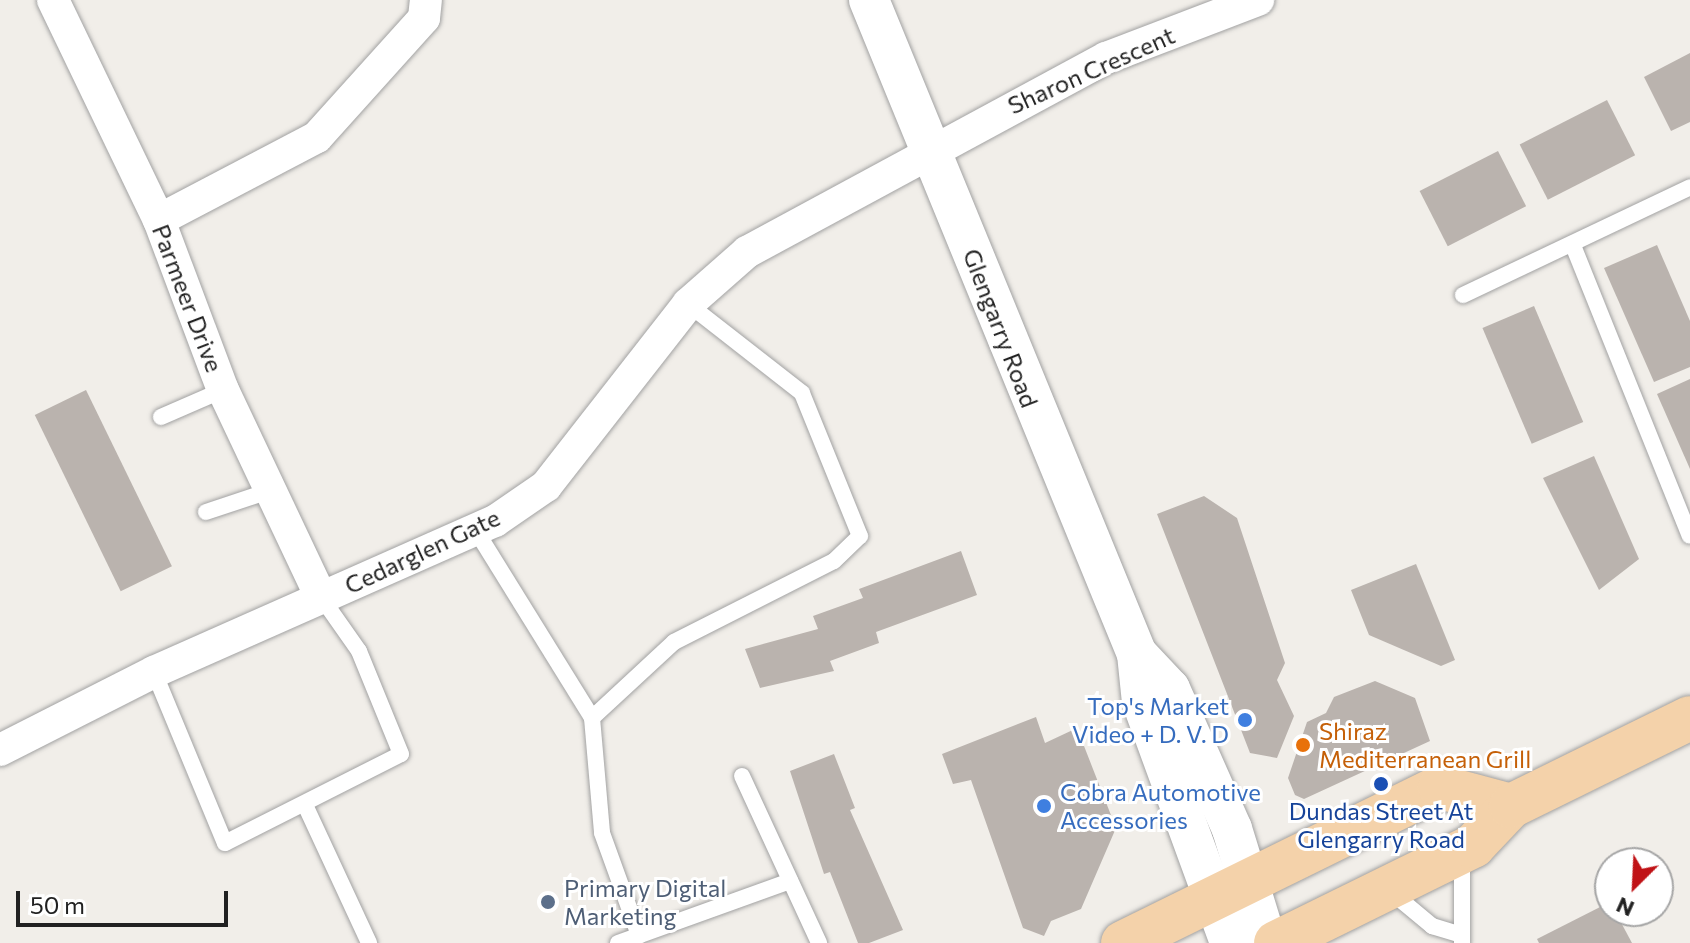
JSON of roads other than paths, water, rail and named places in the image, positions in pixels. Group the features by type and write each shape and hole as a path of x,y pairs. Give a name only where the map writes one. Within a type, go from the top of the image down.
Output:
{"main road":[{"path":"1276,943 1462,852 1511,806 1690,718"},
{"path":"1123,943 1440,787 1511,806"}],"street":[{"name":"Parmeer Drive","path":"53,0 159,220 223,390 321,597"},
{"path":"159,220 317,137 424,18 426,0"},
{"name":"Glengarry Road","path":"869,0 1137,654 1170,689 1232,889"},
{"name":"Sharon Crescent","path":"933,155 978,123 1106,58 1258,0"},
{"name":"Cedarglen Gate","path":"3,742 475,529 546,486 688,304 747,252 933,155"},
{"path":"1230,943 1232,889"},
{"path":"1232,889 1267,943"}],"lane":[{"path":"1463,295 1574,248 1690,187"},
{"path":"1574,248 1690,536"},
{"path":"592,718 674,642 834,561 860,536 802,393 688,304"},
{"path":"161,417 223,390"},
{"path":"206,512 269,491"},
{"path":"475,529 592,718 602,833 639,935"},
{"path":"154,672 225,843 306,807 401,754 359,651 321,597"},
{"path":"742,776 819,943"},
{"path":"306,807 369,943"},
{"path":"1387,888 1432,926 1460,939 1462,852"},
{"path":"618,943 790,881"}],"place":[{"name":"Top's Market Video + D. V. D","path":"1245,720"},
{"name":"Shiraz Mediterranean Grill","path":"1303,745"},
{"name":"Dundas Street At Glengarry Road","path":"1381,784"},
{"name":"Cobra Automotive Accessories","path":"1044,806"},
{"name":"Primary Digital Marketing","path":"548,902"}]}
